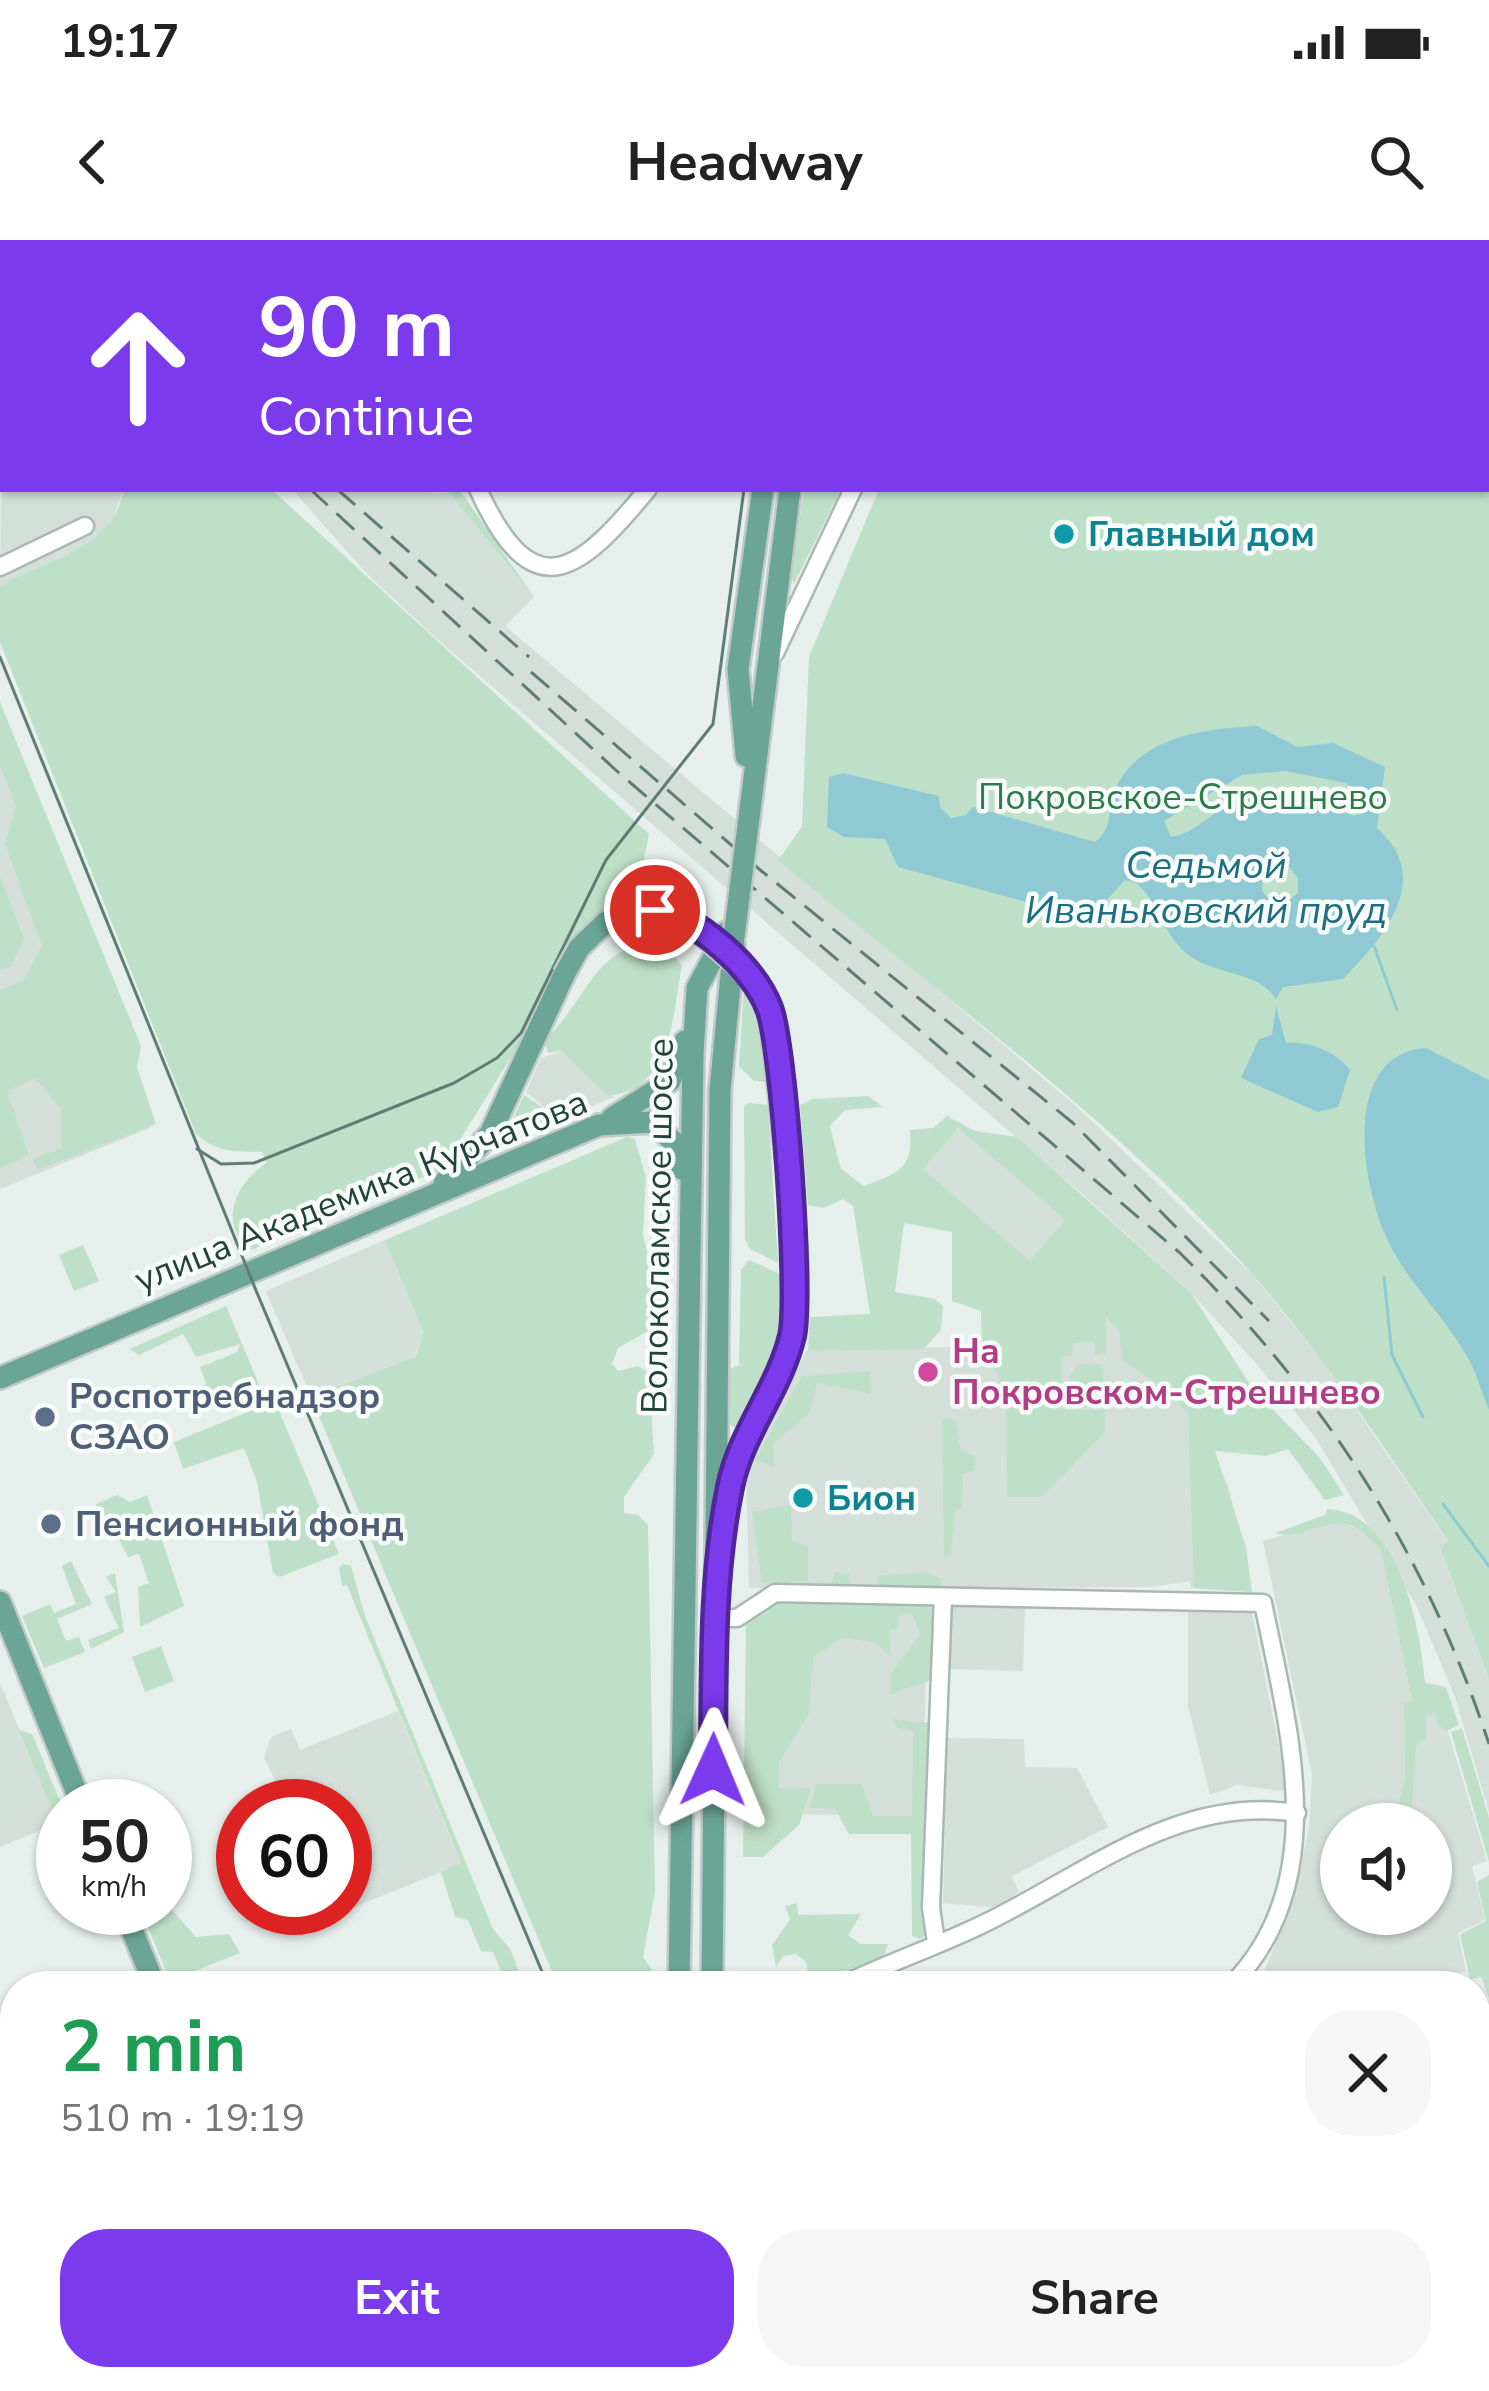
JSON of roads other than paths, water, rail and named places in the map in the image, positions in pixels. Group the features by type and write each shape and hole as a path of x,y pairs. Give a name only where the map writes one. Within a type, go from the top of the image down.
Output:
{"main road":[{"name":"Волоколамское шоссе","path":"751,768 738,669 763,492"},
{"name":"Волоколамское шоссе","path":"715,1971 720,1090 731,935 790,492"},
{"path":"430,1196 474,1155 499,1119 564,975 579,948 606,922 655,910 685,920 760,990 774,1021 778,1051 796,1290 784,1364 736,1460 715,1614"},
{"name":"Волоколамское шоссе","path":"679,1971 688,1217 698,988 731,935"},
{"path":"599,1125 670,1081 698,988"},
{"path":"499,1119 509,1147 525,1156"},
{"name":"улица Академика Курчатова","path":"0,1378 599,1125 642,1120 670,1136 682,1168 688,1217"},
{"path":"0,1602 71,1779"},
{"path":"134,1935 149,1971"}],"street":[{"path":"480,492 515,550 546,568 562,568 593,551 646,492"},
{"path":"763,694 787,621 852,492"},
{"path":"0,567 85,526"},
{"path":"715,1614 737,1618 775,1593 1263,1603 1295,1763 1297,1813 1269,1929 1240,1971"},
{"path":"936,1942 931,1908 944,1597"},
{"path":"870,1971 984,1924 1201,1815 1245,1808 1297,1813"}],"water":[{"name":"Седьмой Иваньковский пруд","path":"1257,726 1297,747 1333,743 1385,767 1377,828 1394,847 1402,867 1397,907 1387,927 1343,979 1283,987 1276,999 1260,984 1203,964 1183,950 1136,883 1125,880 1096,912 1078,916 898,867 885,839 844,837 827,827 829,777 843,773 939,796 940,807 951,818 966,815 973,807 1095,842 1108,824 1115,790 1140,757 1176,739","holes":["1285,771 1346,783 1363,795 1362,811 1354,816 1287,795 1255,795 1171,837 1164,821 1242,775","1274,866 1289,867 1298,878 1298,893 1287,902 1272,902 1262,891 1263,876"]},
{"path":"1276,1006 1286,1043 1321,1049 1350,1070 1338,1107 1318,1112 1241,1078 1259,1039 1272,1035"},
{"path":"1426,1048 1489,1080 1489,1410 1468,1358 1389,1243 1371,1191 1365,1128 1369,1098 1380,1074 1398,1056"}],"waterway":[{"path":"1374,946 1397,1010"},
{"path":"1384,1277 1392,1355 1423,1417"},
{"path":"1443,1504 1489,1566"}],"tram line":[{"path":"197,1149 221,1164 254,1163 454,1083 497,1058 521,1033 606,860 713,724 744,492"},
{"path":"0,657 255,1288 542,1971"}],"railway":[{"path":"313,492 619,773 1180,1253 1232,1307 1324,1420 1401,1542 1434,1607 1489,1744"},
{"path":"340,492 529,657"},
{"path":"531,672 759,869 1073,1123 1269,1321"}],"place":[{"name":"Главный дом","path":"1064,534"},
{"name":"На Покровском-Стрешнево","path":"928,1372"},
{"name":"Роспотребнадзор СЗАО","path":"45,1417"},
{"name":"Бион","path":"803,1498"},
{"name":"Пенсионный фонд","path":"51,1524"}],"park label":[{"name":"Покровское-Стрешнево","path":"1183,797"}]}
